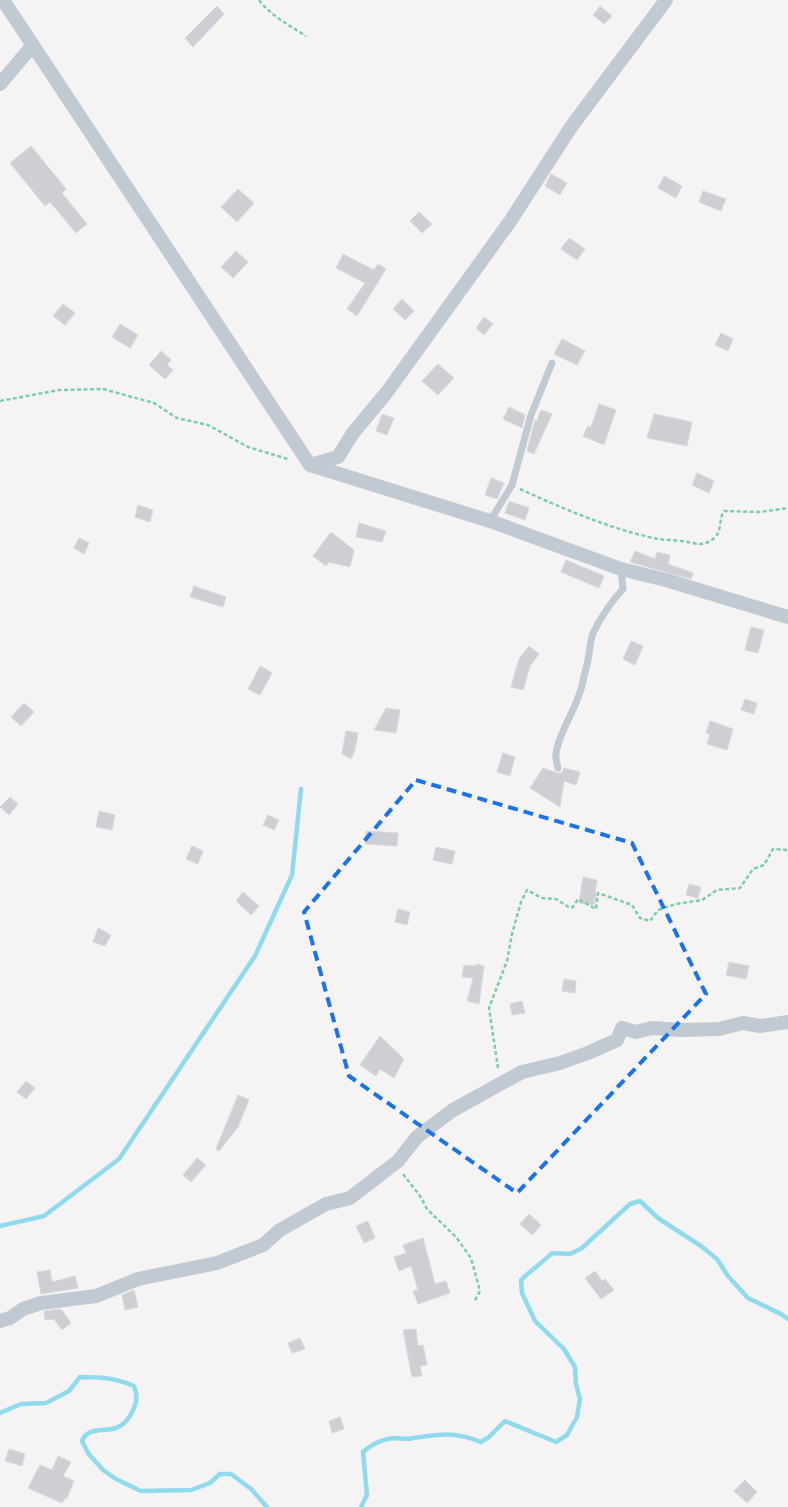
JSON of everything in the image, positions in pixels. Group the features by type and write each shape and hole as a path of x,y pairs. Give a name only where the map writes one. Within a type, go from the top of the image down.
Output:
{"street":[{"path":"3,0 310,465 490,521 621,569 666,580 788,617"},
{"path":"310,465 338,457 353,433 387,392 511,220 571,127 666,0"},
{"path":"0,84 32,45"},
{"path":"0,1322 23,1309 41,1303 96,1296 138,1279 217,1262 263,1245 280,1230 318,1208 350,1198 398,1160 416,1137 453,1110 522,1072 560,1063 617,1040 622,1028 636,1032 652,1028 681,1030 719,1029 743,1023 760,1026 788,1022"}],"lane":[{"path":"490,521 512,485 531,415 552,364"},
{"path":"558,768 555,755 561,734 583,682 592,636 608,606 623,589 621,569"}],"path":[{"path":"259,0 265,8 279,19 306,36"},
{"path":"0,401 60,390 102,389 154,403 177,418 208,425 248,447 310,465"},
{"path":"512,485 564,509 618,528 659,539 684,541 690,544 701,545 713,540 718,533 721,516 724,511 760,512 788,508"},
{"path":"501,1083 489,1008 507,961 521,902 527,890 542,898 556,899 570,908 573,907 578,899 596,909 598,893 632,905 640,918 650,921 658,910 676,904 702,900 717,890 740,888 754,870 764,865 773,849 788,850"},
{"path":"398,1160 404,1176 420,1196 427,1209 456,1237 471,1258 480,1291 474,1302"}],"highlighted area":[{"path":"416,780 632,843 706,994 517,1193 349,1076 304,912"}],"building":[{"path":"217,6 224,14 193,47 185,38"},
{"path":"600,6 612,16 604,24 593,15"},
{"path":"31,146 66,189 62,193 87,224 76,233 50,202 45,206 10,163"},
{"path":"551,174 567,183 560,195 545,186"},
{"path":"664,176 682,186 676,198 658,188"},
{"path":"238,189 254,203 237,222 221,207"},
{"path":"703,191 726,199 721,211 699,202"},
{"path":"419,212 432,224 422,233 410,221"},
{"path":"569,238 585,249 577,260 561,249"},
{"path":"236,251 248,262 233,278 221,267"},
{"path":"343,254 374,270 378,264 386,269 357,316 347,309 365,283 336,268"},
{"path":"402,299 414,311 405,320 393,309"},
{"path":"63,304 75,313 65,325 53,316"},
{"path":"484,317 493,324 484,335 476,328"},
{"path":"120,324 138,335 130,348 112,337"},
{"path":"721,333 733,339 728,351 715,345"},
{"path":"562,339 585,351 577,365 554,354"},
{"path":"161,351 171,360 167,365 173,370 165,379 149,365"},
{"path":"438,364 454,378 438,395 422,381"},
{"path":"599,404 616,410 604,445 583,436 588,426 591,427"},
{"path":"509,407 525,415 522,428 503,419"},
{"path":"541,410 552,414 534,454 527,451 535,420 537,421"},
{"path":"382,414 394,418 387,435 376,431"},
{"path":"654,414 692,422 687,446 647,438"},
{"path":"697,473 714,481 709,493 692,485"},
{"path":"491,478 504,483 497,499 485,495"},
{"path":"509,501 529,508 525,520 505,513"},
{"path":"138,505 153,510 150,522 135,517"},
{"path":"359,523 386,531 382,542 356,537"},
{"path":"331,532 354,550 350,567 329,562 326,566 313,556"},
{"path":"79,538 89,543 84,554 74,548"},
{"path":"635,551 655,559 657,552 670,555 668,564 693,573 691,579 630,562"},
{"path":"566,560 604,576 599,588 561,572"},
{"path":"194,586 226,597 223,607 190,597"},
{"path":"751,627 764,630 758,653 745,650"},
{"path":"631,641 643,646 635,665 623,659"},
{"path":"529,646 539,654 530,666 523,690 511,687 519,659"},
{"path":"260,666 272,673 260,695 248,689"},
{"path":"745,699 757,703 754,714 741,710"},
{"path":"24,703 34,712 21,726 11,717"},
{"path":"386,708 400,710 396,733 374,730"},
{"path":"710,721 733,729 727,750 707,744 710,734 706,733"},
{"path":"346,731 358,733 355,750 351,759 342,754"},
{"path":"503,753 515,757 510,776 497,772"},
{"path":"543,768 557,773 562,773 564,768 580,772 576,785 564,781 560,807 530,788"},
{"path":"10,797 18,804 9,815 0,807"},
{"path":"99,811 115,815 112,830 96,827"},
{"path":"268,815 279,820 274,830 263,825"},
{"path":"366,831 398,833 397,846 365,844"},
{"path":"192,846 203,851 198,864 186,859"},
{"path":"436,847 455,851 452,864 433,860"},
{"path":"583,877 597,880 595,893 597,894 594,905 579,903"},
{"path":"689,884 701,887 698,898 686,895"},
{"path":"243,892 259,906 251,915 236,901"},
{"path":"398,909 410,912 407,925 395,922"},
{"path":"98,928 111,935 105,946 93,942"},
{"path":"729,962 749,966 746,979 726,975"},
{"path":"476,964 484,966 479,1004 467,1001 473,978 462,977 464,965 476,966"},
{"path":"564,979 576,981 575,993 562,991"},
{"path":"522,1001 525,1013 512,1015 510,1004"},
{"path":"380,1036 404,1059 394,1078 380,1069 376,1076 360,1065"},
{"path":"26,1081 35,1088 26,1099 17,1092"},
{"path":"238,1095 249,1100 238,1127 219,1151 216,1149"},
{"path":"197,1158 206,1165 191,1182 183,1175"},
{"path":"529,1214 541,1225 532,1235 520,1224"},
{"path":"368,1221 375,1238 364,1243 356,1226"},
{"path":"423,1238 435,1284 446,1281 450,1293 418,1304 413,1291 418,1290 411,1266 399,1271 394,1257 406,1253 403,1245"},
{"path":"50,1270 52,1282 75,1276 78,1288 41,1294 37,1272"},
{"path":"595,1271 602,1281 605,1279 614,1290 601,1299 585,1278"},
{"path":"134,1290 138,1307 125,1310 122,1295"},
{"path":"61,1309 71,1323 62,1330 54,1319 45,1320 44,1311"},
{"path":"416,1329 418,1346 423,1345 427,1365 420,1366 422,1376 412,1377 403,1330"},
{"path":"300,1338 305,1349 292,1353 288,1343"},
{"path":"340,1417 344,1429 332,1433 329,1421"},
{"path":"9,1449 25,1454 22,1466 5,1461"},
{"path":"58,1456 71,1462 63,1476 74,1481 67,1498 62,1503 28,1488 40,1465 52,1470"},
{"path":"745,1480 757,1492 747,1503 734,1491"}],"waterway":[{"path":"0,1226 44,1216 119,1159 255,956 292,875 301,789"},
{"path":"361,1507 367,1495 363,1452 373,1444 381,1441 394,1438 408,1439 447,1434 463,1436 481,1442 489,1437 505,1421 556,1442 567,1435 577,1417 580,1399 576,1384 575,1367 564,1349 535,1321 522,1293 521,1280 552,1253 570,1254 582,1248 630,1204 640,1201 658,1218 701,1246 717,1259 728,1276 748,1298 788,1319"},
{"path":"0,1413 21,1404 46,1403 69,1391 80,1377 108,1378 127,1383 134,1386 136,1399 134,1408 126,1421 119,1427 92,1432 86,1435 82,1441 88,1453 103,1470 116,1479 141,1491 191,1490 210,1483 220,1474 231,1474 251,1489 267,1507"}]}
